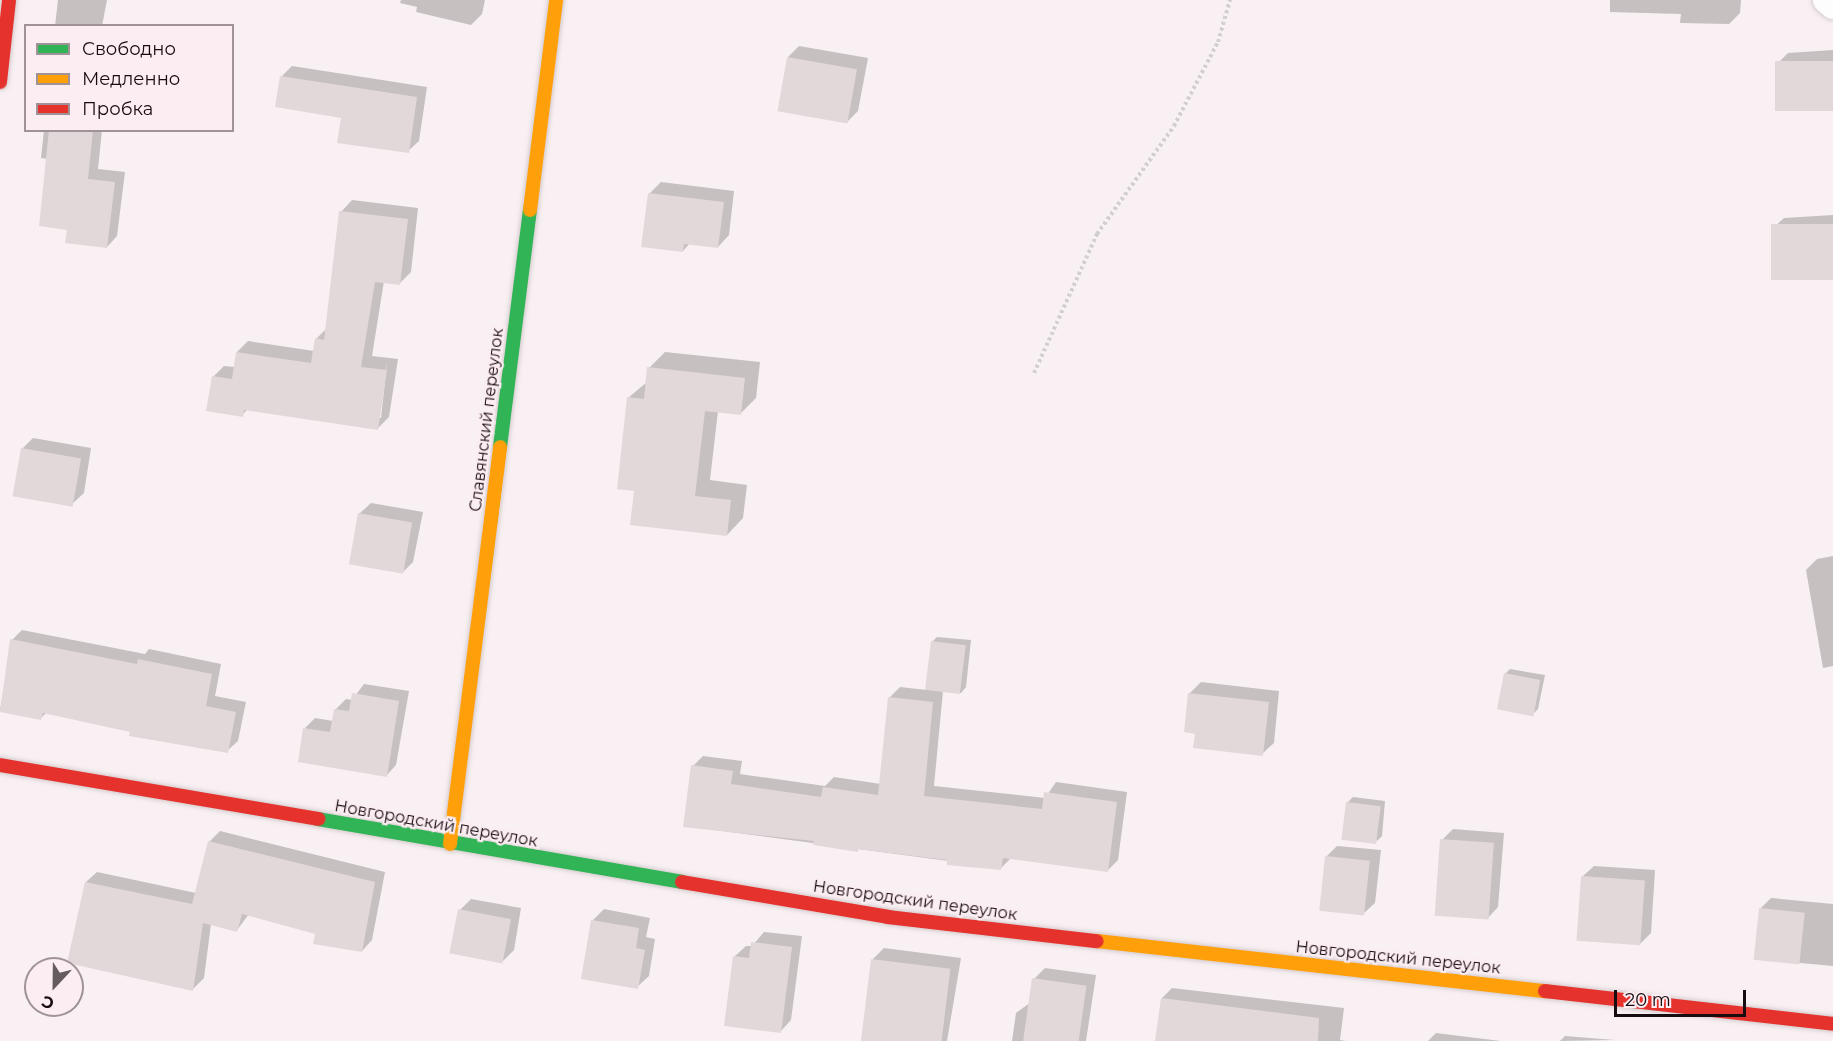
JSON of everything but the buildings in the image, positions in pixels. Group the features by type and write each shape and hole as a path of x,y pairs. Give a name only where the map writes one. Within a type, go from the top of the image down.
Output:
{"street":[{"path":"0,82 9,0"},
{"name":"Славянский переулок","path":"450,844 555,0"},
{"name":"Новгородский переулок","path":"0,765 450,844 888,917 1833,1024"}],"lane":[{"path":"1826,0 1833,6"}],"path":[{"path":"1034,373 1097,234 1173,126 1218,42 1230,0"}],"traffic: fast":[{"path":"500,447 530,210"},
{"path":"318,819 682,882"}],"traffic: slow":[{"path":"530,210 556,0"},
{"path":"450,844 500,447"},
{"path":"1097,941 1545,991"}],"traffic: jam":[{"path":"0,82 9,0"},
{"path":"0,765 318,819"},
{"path":"682,882 888,917 1097,941"},
{"path":"1545,991 1833,1024"}]}
